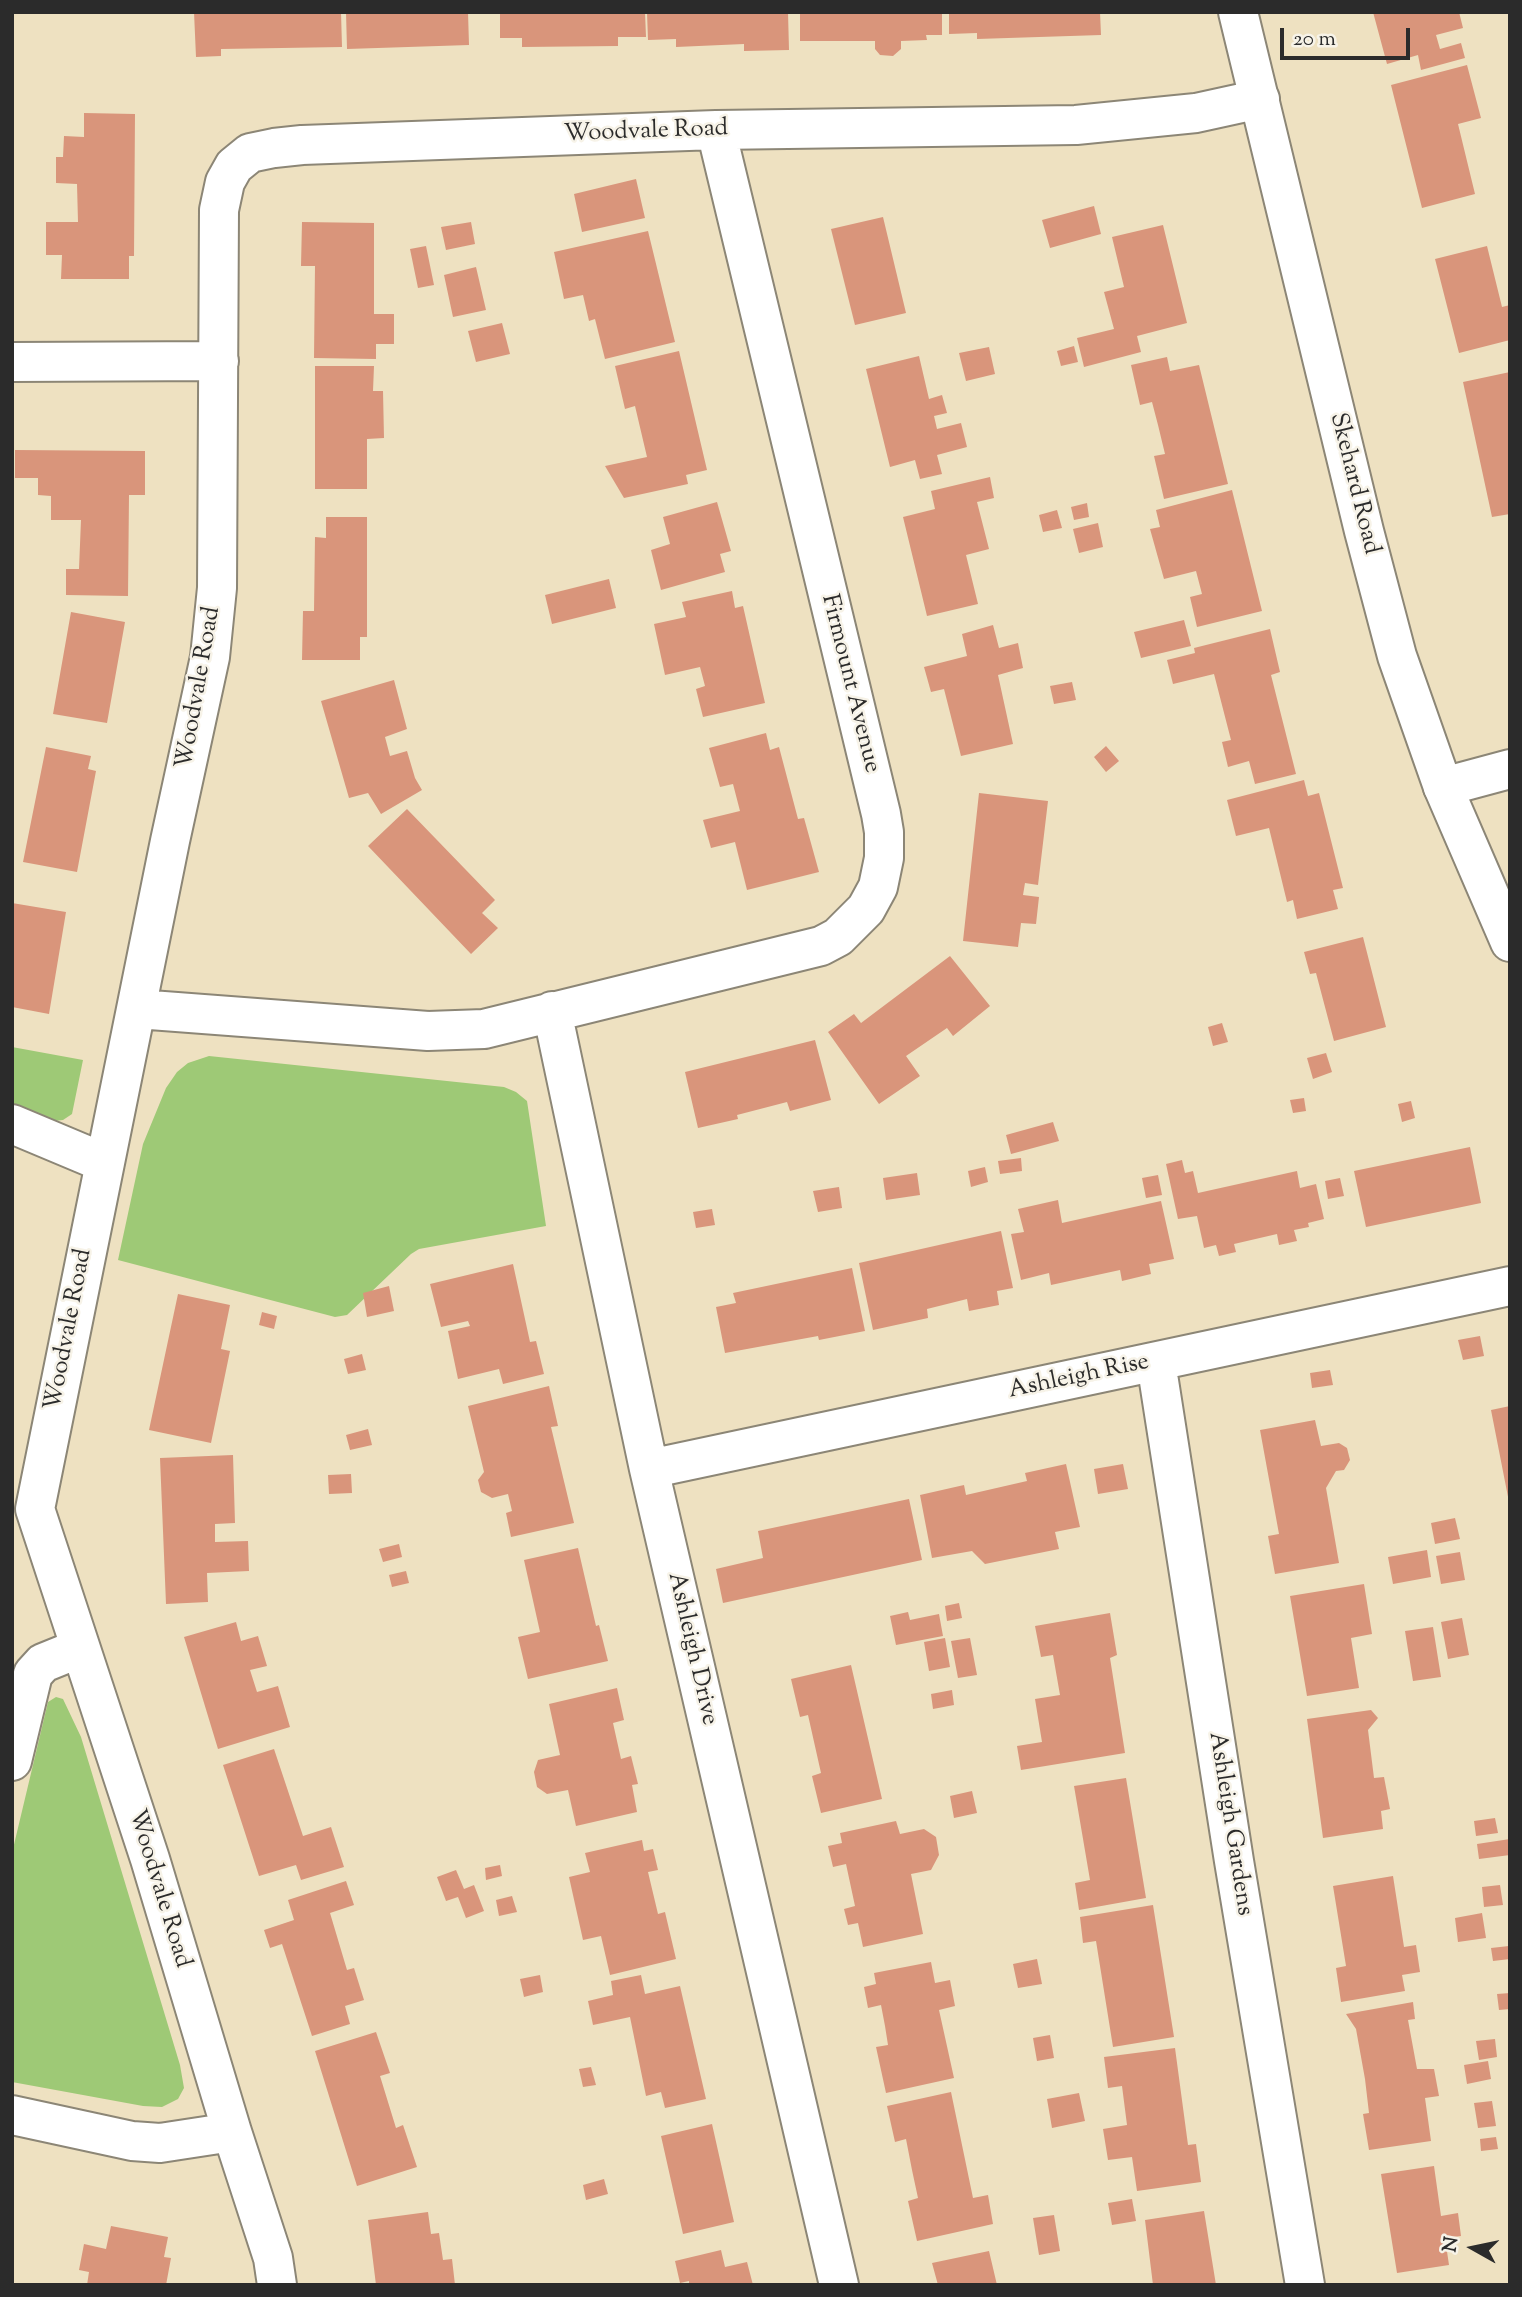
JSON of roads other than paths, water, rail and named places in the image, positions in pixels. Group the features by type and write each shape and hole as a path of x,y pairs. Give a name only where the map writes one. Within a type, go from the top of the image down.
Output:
{"street":[{"name":"Skehard Road","path":"1238,12 1397,656 1443,786 1510,942"},
{"name":"Woodvale Road","path":"246,2285 275,2271 150,1859 80,1648 24,1507 105,1163 210,657 217,588 219,210 225,181 234,166 250,153 302,145 716,130 1076,125 1196,113 1260,99"},
{"name":"Firmount Avenue","path":"552,1011 821,946 838,937 860,915 878,887 884,858 881,814 716,130"},
{"path":"12,362 219,361"},
{"path":"1443,786 1510,769"},
{"path":"138,1009 428,1031 484,1028 552,1011"},
{"name":"Ashleigh Drive","path":"552,1011 649,1469 839,2285"},
{"path":"12,1124 105,1163"},
{"name":"Ashleigh Rise","path":"649,1469 1510,1286"},
{"name":"Ashleigh Gardens","path":"1156,1362 1234,1861 1305,2285"},
{"path":"12,1761 33,1674 43,1663 80,1648"},
{"path":"12,2115 132,2141 160,2143 232,2132"}]}
